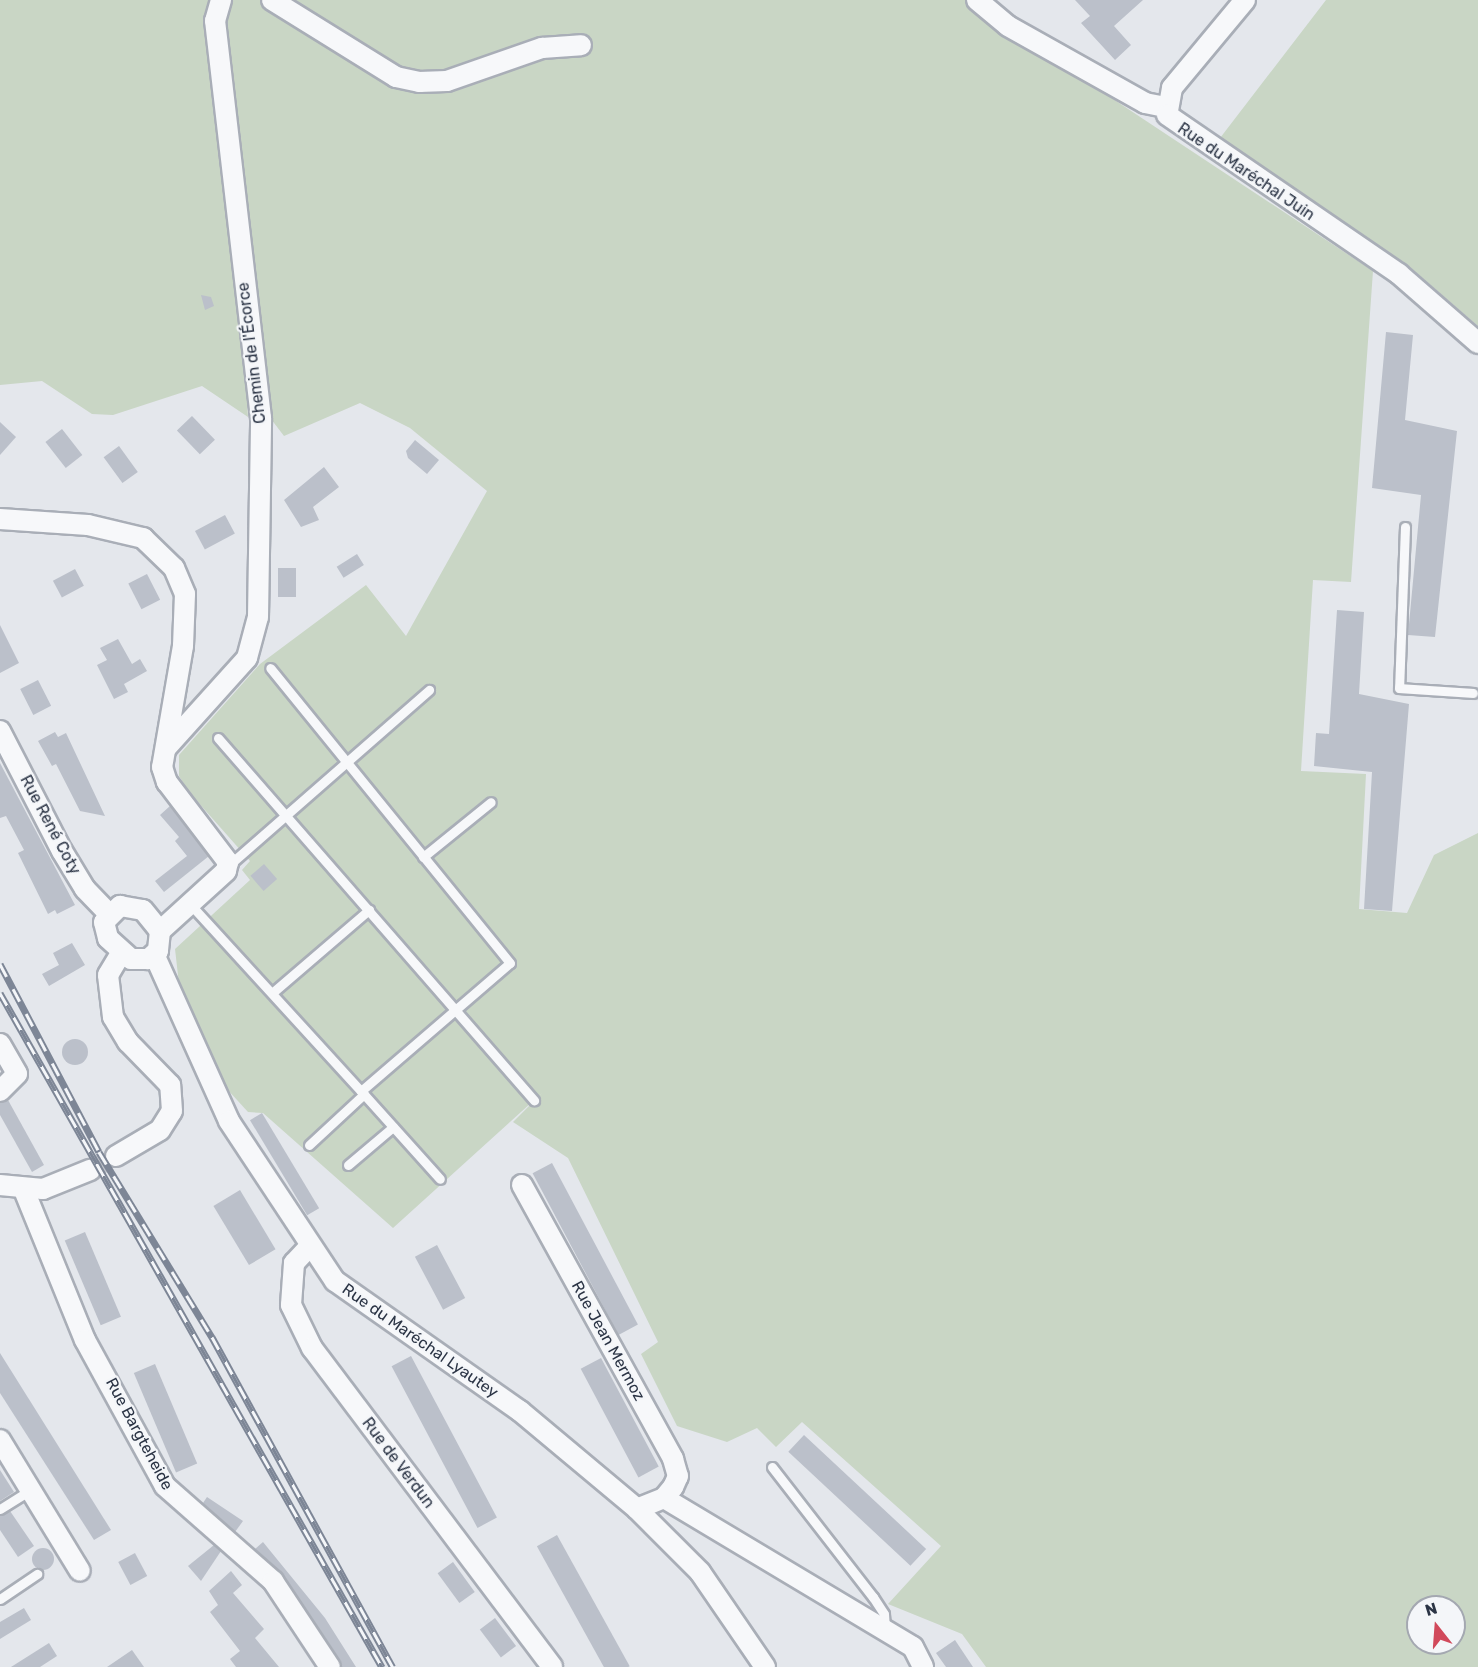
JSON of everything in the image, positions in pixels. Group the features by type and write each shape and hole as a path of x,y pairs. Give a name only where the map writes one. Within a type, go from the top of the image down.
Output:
{"street":[{"name":"Chemin de l'Écorce","path":"166,748 247,658 258,617 261,418 215,21 221,0"},
{"path":"272,0 396,77 419,82 447,81 542,48 581,45"},
{"name":"Rue du Maréchal Juin","path":"977,0 1028,37 1145,103 1165,106 1181,129 1399,274 1478,343"},
{"path":"1165,106 1172,88 1245,0"},
{"path":"0,519 124,530 143,538 174,568 187,617 166,748 167,782 225,853 227,866 160,931 154,954 139,960 121,953 104,929 108,913 120,906 143,910 160,931"},
{"name":"Rue René Coty","path":"0,731 66,858 108,913"},
{"path":"116,1156 160,1130 172,1111 170,1084 128,1042 113,1017 108,975 121,953"},
{"name":"Rue du Maréchal Lyautey","path":"154,954 212,1087 309,1247 335,1281 520,1411 637,1509 700,1572 765,1667"},
{"path":"0,1044 17,1074 0,1090"},
{"path":"0,1185 24,1190 43,1189 90,1170"},
{"name":"Rue Jean Mermoz","path":"522,1185 673,1459 678,1476 664,1498"},
{"name":"Rue Bargteheide","path":"24,1190 85,1340 165,1486 273,1581 330,1667"},
{"name":"Rue de Verdun","path":"309,1247 294,1263 291,1305 312,1348 552,1667"},
{"path":"0,1440 80,1571"},
{"path":"637,1509 664,1498 886,1633 913,1647 923,1667"}],"lane":[{"path":"1406,527 1399,688 1473,693"},
{"path":"270,668 510,963 363,1092 309,1145"},
{"path":"227,866 429,690"},
{"path":"219,738 534,1100"},
{"path":"423,857 491,802"},
{"path":"190,904 440,1179"},
{"path":"272,993 369,910"},
{"path":"348,1165 393,1126"},
{"path":"772,1467 873,1597 884,1614 886,1633"},
{"path":"0,1509 30,1490"},
{"path":"0,1599 37,1574"}],"green space":[{"path":"0,0 986,0 1039,50 1373,271 1351,582 1313,580 1301,771 1366,774 1359,909 1407,913 1434,855 1478,833 1478,1667 986,1667 962,1634 888,1604 941,1546 802,1422 776,1447 757,1428 727,1442 677,1426 641,1354 658,1342 568,1158 513,1122 542,1093 393,1228 263,1113 248,1112 216,1077 179,984 175,949 250,880 242,870 250,861 189,792 179,776 179,755 260,664 366,585 406,636 487,491 410,428 360,403 284,436 271,419 256,369 245,374 248,417 202,386 113,415 92,414 42,381 0,385"},
{"path":"1326,0 1478,0 1478,326 1406,264 1217,142"}],"building":[{"path":"1075,0 1143,0 1114,26 1131,45 1115,60 1081,23 1090,16"},
{"path":"201,295 211,297 214,306 205,310"},
{"path":"1386,332 1413,335 1405,420 1457,431 1435,637 1408,635 1421,495 1372,488"},
{"path":"192,416 215,440 200,454 177,431"},
{"path":"0,422 16,437 0,455"},
{"path":"62,429 82,455 66,468 45,442"},
{"path":"415,440 439,460 427,474 408,458 406,451"},
{"path":"119,446 138,472 122,483 104,457"},
{"path":"324,467 339,487 313,507 319,520 301,527 284,500"},
{"path":"225,515 235,534 205,550 195,531"},
{"path":"357,554 364,565 344,578 337,567"},
{"path":"278,568 296,568 296,597 278,597"},
{"path":"75,569 84,586 62,598 53,581"},
{"path":"147,574 160,600 141,609 128,584"},
{"path":"1337,610 1364,612 1359,694 1409,704 1392,911 1364,909 1372,772 1314,766 1316,733 1329,734"},
{"path":"0,625 19,663 0,673"},
{"path":"118,639 132,664 140,659 147,671 124,684 128,692 114,699 97,665 107,660 100,648"},
{"path":"38,680 51,706 33,715 20,689"},
{"path":"55,732 58,737 66,733 105,816 80,811 56,764 52,766 38,741"},
{"path":"0,763 75,905 57,914 55,910 48,914 18,853 24,850 6,816 0,818"},
{"path":"170,806 209,856 164,892 155,881 187,856 175,841 179,837 160,815"},
{"path":"264,864 277,879 264,891 250,876"},
{"path":"72,943 85,965 49,986 42,974 59,965 53,953"},
{"path":"75,1039 84,1043 88,1052 84,1061 75,1065 66,1061 62,1052 66,1043"},
{"path":"8,1100 44,1165 32,1172 0,1115 0,1103"},
{"path":"262,1113 319,1208 307,1215 250,1120"},
{"path":"552,1163 638,1325 618,1335 533,1173"},
{"path":"240,1190 276,1249 249,1265 213,1206"},
{"path":"85,1232 121,1317 101,1325 65,1241"},
{"path":"437,1245 465,1298 443,1310 415,1257"},
{"path":"0,1353 111,1530 94,1540 0,1393"},
{"path":"411,1356 497,1518 477,1528 392,1366"},
{"path":"601,1358 659,1467 638,1477 581,1369"},
{"path":"155,1364 197,1463 176,1472 134,1373"},
{"path":"804,1435 926,1549 910,1566 788,1452"},
{"path":"0,1470 14,1492 0,1501"},
{"path":"207,1497 243,1521 235,1532 203,1503"},
{"path":"10,1511 34,1546 18,1557 0,1530 0,1516"},
{"path":"557,1535 630,1666 604,1667 537,1546"},
{"path":"263,1542 325,1618 356,1667 342,1667 283,1574 255,1549"},
{"path":"214,1545 221,1551 201,1581 188,1566"},
{"path":"39,1548 47,1548 54,1555 54,1563 47,1570 39,1570 32,1563 32,1555"},
{"path":"135,1553 147,1576 130,1585 118,1562"},
{"path":"453,1562 475,1592 459,1603 438,1573"},
{"path":"231,1571 242,1585 233,1593 264,1629 255,1638 279,1667 236,1667 230,1659 240,1651 210,1612 218,1605 209,1591"},
{"path":"24,1608 31,1620 0,1639 0,1622"},
{"path":"495,1618 516,1646 501,1657 480,1629"},
{"path":"955,1640 973,1667 946,1667 936,1653"},
{"path":"49,1643 57,1656 40,1667 11,1667"},
{"path":"132,1650 144,1667 107,1667"}],"tunnel":[{"path":"90,1170 116,1156"}],"railway":[{"path":"0,964 99,1152 212,1337 393,1667"},
{"path":"0,993 382,1667"}]}
